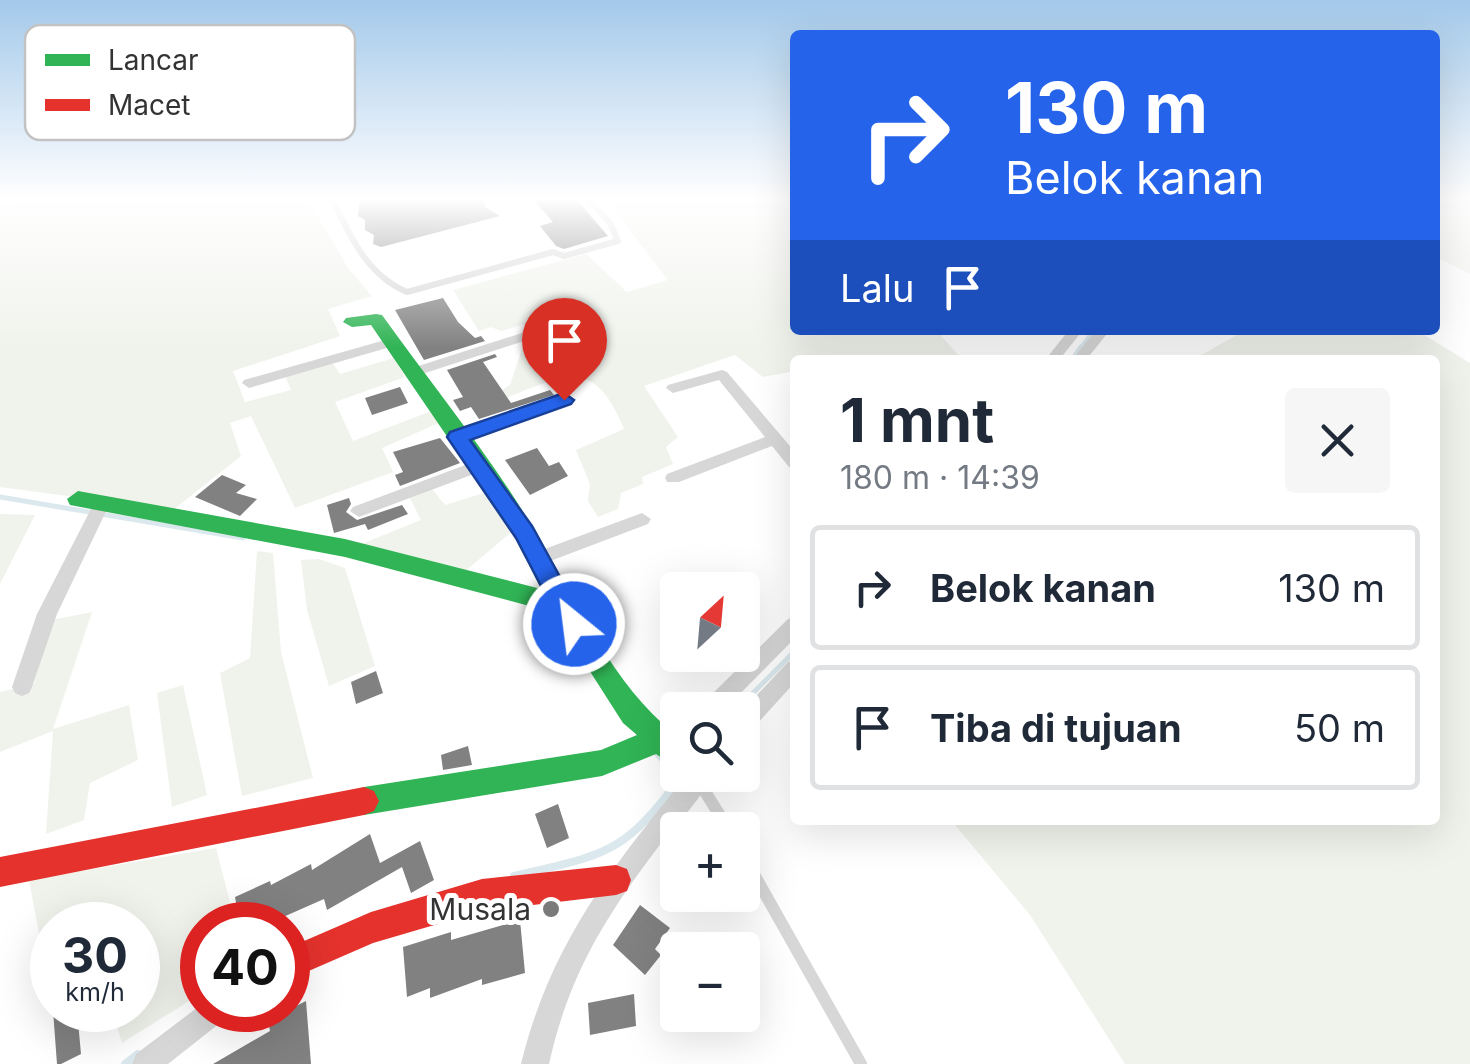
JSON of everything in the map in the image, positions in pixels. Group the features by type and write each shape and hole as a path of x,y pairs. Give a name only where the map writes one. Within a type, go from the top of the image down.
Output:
{"street":[{"path":"352,322 375,318 524,532 560,604 633,714 660,735"},
{"path":"1056,355 1072,335"},
{"path":"1083,355 1099,335"},
{"path":"414,372 525,336"},
{"path":"249,383 392,342"},
{"path":"674,388 722,375 790,457"},
{"path":"457,437 564,400"},
{"path":"673,478 776,439"},
{"path":"359,511 476,467"},
{"path":"78,499 344,548 560,604"},
{"path":"22,687 48,614 102,503"},
{"path":"538,558 642,519"},
{"path":"728,692 790,630"},
{"path":"760,706 790,673"},
{"path":"0,872 405,793 602,763 660,746"},
{"path":"535,1064 541,1026 580,942 616,880 685,792"},
{"path":"310,954 371,928 482,895 616,880"},
{"path":"146,1064 187,1032"}],"lane":[{"path":"360,249 395,287 407,292 553,252 564,256 590,249"},
{"path":"760,885 862,1064"}],"shaded area":[{"path":"0,249 337,249 372,296 328,309 340,336 233,371 245,402 291,390 285,376 332,362 340,374 394,358 405,377 335,402 353,441 434,410 441,422 382,448 393,472 295,508 251,416 230,423 241,456 173,510 0,487"},
{"path":"644,249 790,249 790,335 943,335 958,355 790,355 790,372 763,377 735,355 644,386 678,437 666,447 673,464 642,477 643,484 621,493 618,509 598,517 588,501 590,484 576,450 624,429 601,389 574,377 500,400 496,394 510,385 522,349 576,330 568,312 501,331 491,327 479,331 453,290 586,254 627,292 668,280"},
{"path":"1440,249 1470,249 1470,274 1440,259"},
{"path":"1237,335 1424,335 1470,363 1470,1064 1125,1064 1030,915 955,825 1440,825 1440,355 1201,355"},
{"path":"432,489 445,505 487,492 514,530 464,572 359,545 421,520 410,498"},
{"path":"0,514 35,515 0,584"},
{"path":"257,551 273,553 281,652 313,778 242,796 220,673 250,658"},
{"path":"319,559 345,568 375,666 329,686 307,610 301,560"},
{"path":"92,612 53,729 129,705 138,760 90,783 84,820 46,834 53,731 0,752 0,692 34,684 51,620"},
{"path":"183,685 207,795 172,807 157,693"},
{"path":"216,848 230,902 180,902 180,1007 160,1019 160,902 33,902 29,880"},
{"path":"119,1032 140,1032 122,1043"}],"building":[{"path":"443,298 458,322 475,338 481,336 485,341 424,360 395,310"},
{"path":"495,354 497,357 483,362 511,403 550,390 554,395 479,419 471,407 460,411 453,400 463,397 447,370"},
{"path":"400,387 408,403 372,415 365,398"},
{"path":"440,438 460,463 400,486 395,475 403,472 393,452"},
{"path":"537,448 549,466 559,462 568,476 530,495 505,460"},
{"path":"222,475 246,485 236,493 257,499 240,516 195,497"},
{"path":"349,498 351,504 346,512 357,520 402,505 408,514 368,530 365,524 334,533 327,505"},
{"path":"376,671 383,693 356,704 351,682"},
{"path":"468,746 472,765 443,770 441,755"},
{"path":"558,804 569,838 547,848 535,814"},
{"path":"370,834 380,863 420,841 434,880 411,893 402,867 327,910 324,899 310,905 310,902 236,902 235,897 270,881 271,885 311,864 312,870"},
{"path":"640,905 670,928 660,932 655,949 660,956 645,975 613,945"},
{"path":"520,920 525,973 482,985 482,979 430,998 430,988 407,997 403,947 451,932 451,940"},
{"path":"634,994 636,1026 590,1035 588,1003"},
{"path":"55,1032 79,1032 81,1054 57,1064"},
{"path":"268,1032 308,1032 311,1064 213,1064"}],"waterway":[{"path":"1079,350 1090,335"},
{"path":"1075,355 1081,347"},
{"path":"0,497 243,538"},
{"path":"540,606 570,639"},
{"path":"754,692 790,656"},
{"path":"654,751 660,758"},
{"path":"514,876 611,847 644,821 669,792"},
{"path":"125,1064 138,1054"}],"traffic: fast":[{"path":"352,322 376,319 524,532 560,604 633,714 660,739"},
{"path":"78,499 345,548 560,604"},
{"path":"364,801 602,763 660,739"}],"traffic: jam":[{"path":"0,872 364,801"},
{"path":"310,954 371,928 482,895 616,880"}],"place":[{"name":"Musala","path":"551,909"}],"route":[{"path":"564,400 457,437 524,532 574,624"}]}
